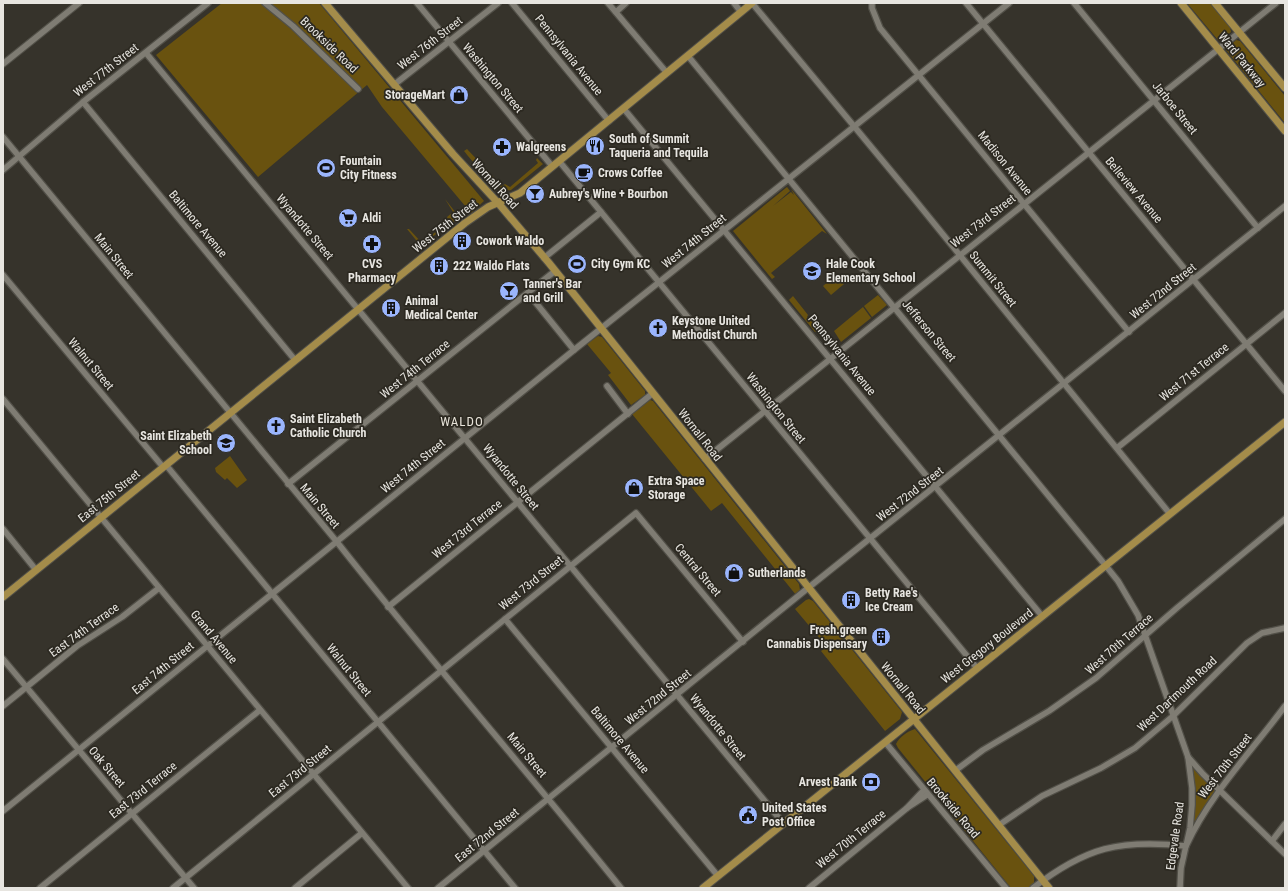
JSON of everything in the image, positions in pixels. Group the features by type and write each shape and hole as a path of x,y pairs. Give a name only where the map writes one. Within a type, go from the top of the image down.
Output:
{"main road":[{"name":"Wornall Road","path":"325,3 453,154 499,204 602,328 808,588 1050,888"},
{"name":"West 75th Street","path":"229,413 465,223 488,207 499,204 520,194 552,166 624,109 752,3"},
{"name":"Ward Parkway","path":"1181,3 1285,131"},
{"name":"Ward Parkway","path":"1215,3 1285,88"},
{"name":"East 75th Street","path":"3,597 229,413"},
{"name":"West Gregory Boulevard","path":"703,888 1285,422"}],"street":[{"path":"3,64 79,3"},
{"name":"West 77th Street","path":"3,170 83,102 208,3"},
{"name":"Brookside Road","path":"265,3 294,26 358,89"},
{"name":"Washington Street","path":"417,3 552,166"},
{"name":"West 76th Street","path":"395,84 498,3"},
{"name":"Pennsylvania Avenue","path":"512,3 609,121"},
{"path":"608,3 667,73"},
{"path":"616,12 626,3"},
{"path":"734,3 741,12"},
{"name":"Summit Street","path":"752,3 1065,383 1170,514"},
{"name":"Madison Avenue","path":"872,3 872,8 880,28 1129,332"},
{"name":"Belleview Avenue","path":"966,3 1285,391"},
{"name":"West 74th Street","path":"337,542 574,350 1009,3"},
{"name":"Jarboe Street","path":"1074,3 1155,100 1258,228"},
{"name":"West 73rd Street","path":"705,458 959,254 1276,3"},
{"name":"Wyandotte Street","path":"146,53 783,823"},
{"name":"Jefferson Street","path":"688,56 1106,566"},
{"name":"Baltimore Avenue","path":"83,102 295,360"},
{"name":"Pennsylvania Avenue","path":"624,109 1042,616"},
{"name":"Main Street","path":"3,137 229,413 337,542 388,607 549,798 621,888"},
{"name":"Washington Street","path":"558,162 660,282 764,411 977,668"},
{"name":"West 72nd Street","path":"549,798 678,695 808,588 936,488 1285,206"},
{"path":"544,258 601,212"},
{"name":"West 74th Terrace","path":"288,484 555,271"},
{"name":"Walnut Street","path":"3,275 273,594 515,888"},
{"path":"528,293 574,350"},
{"name":"West 71st Terrace","path":"1117,448 1285,313"},
{"path":"607,386 628,414"},
{"name":"West 73rd Terrace","path":"388,607 653,393"},
{"name":"Grand Avenue","path":"3,400 408,888"},
{"name":"West 73rd Street","path":"441,671 636,513"},
{"name":"Central Street","path":"636,513 743,642"},
{"name":"West 70th Terrace","path":"956,770 983,750 1076,694 1285,519"},
{"path":"3,530 36,570"},
{"name":"East 74th Street","path":"3,811 78,749 337,542"},
{"name":"Edgevale Road","path":"1106,566 1129,599 1138,615 1188,757 1192,788 1192,804 1186,846 1181,868 1180,888"},
{"name":"East 74th Terrace","path":"3,706 77,646 122,617 159,588"},
{"name":"Baltimore Avenue","path":"505,619 718,876"},
{"name":"West Dartmouth Road","path":"999,825 1042,796 1120,757 1154,733 1173,716 1247,643 1262,633 1285,628"},
{"name":"Oak Street","path":"3,659 194,888"},
{"name":"East 73rd Street","path":"173,888 441,671"},
{"name":"West 70th Street","path":"1186,846 1198,822 1220,789 1285,706"},
{"name":"East 73rd Terrace","path":"40,888 260,710"},
{"name":"Brookside Road","path":"885,742 1006,888"},
{"path":"1188,757 1203,774 1285,854"},
{"name":"West 70th Terrace","path":"810,888 926,793"},
{"name":"East 72nd Street","path":"438,888 549,798"},
{"path":"1272,841 1285,824"},
{"path":"295,888 362,833"},
{"path":"1034,888 1063,866 1087,854 1130,843 1186,846"}],"shaded area":[{"path":"222,3 319,3 484,201 471,213 382,107 367,85 258,177 156,55"},
{"path":"1187,3 1210,3 1230,27 1231,32 1222,40 1218,40"},
{"path":"1236,40 1240,41 1285,96 1285,123 1226,50"},
{"path":"467,149 502,186 505,184 510,187 538,163 536,160 537,158 543,164 511,190 506,190 493,182 479,168 464,151"},
{"path":"787,187 790,191 773,206 791,192 794,195 791,189 827,234 822,231 771,273 775,277 772,279 733,231"},
{"path":"445,199 460,218 420,245 407,229 409,229 422,243 449,221 447,217 453,212"},
{"path":"836,275 844,284 831,295 823,286"},
{"path":"878,295 887,305 872,317 864,306"},
{"path":"793,296 808,315 807,317 819,329 815,332 789,300"},
{"path":"863,307 871,318 841,342 834,331"},
{"path":"598,336 602,337 645,391 645,395 631,405 608,375 611,373 587,344"},
{"path":"650,400 653,401 799,584 800,590 796,595 722,503 711,511 632,414"},
{"path":"230,456 247,480 237,488 227,478 225,480 216,472 215,468"},
{"path":"809,599 813,601 902,712 900,719 885,731 821,651 827,647 795,609"},
{"path":"915,729 1034,876 1034,883 1028,888 1011,888 898,748 896,744 899,739"},
{"path":"1193,766 1215,790 1195,822 1195,794"}],"place":[{"name":"StorageMart","path":"459,95"},
{"name":"South of Summit Taqueria and Tequila","path":"595,146"},
{"name":"Walgreens","path":"502,147"},
{"name":"Fountain City Fitness","path":"326,168"},
{"name":"Crows Coffee","path":"584,173"},
{"name":"Aubrey's Wine + Bourbon","path":"535,194"},
{"name":"Aldi","path":"348,218"},
{"name":"Cowork Waldo","path":"462,241"},
{"name":"CVS Pharmacy","path":"372,244"},
{"name":"City Gym KC","path":"577,264"},
{"name":"222 Waldo Flats","path":"439,266"},
{"name":"Hale Cook Elementary School","path":"812,271"},
{"name":"Tanner's Bar and Grill","path":"509,291"},
{"name":"Animal Medical Center","path":"391,308"},
{"name":"Keystone United Methodist Church","path":"658,328"},
{"name":"Saint Elizabeth Catholic Church","path":"276,426"},
{"name":"Saint Elizabeth School","path":"226,443"},
{"name":"Extra Space Storage","path":"634,488"},
{"name":"Sutherlands","path":"734,573"},
{"name":"Betty Rae's Ice Cream","path":"851,600"},
{"name":"Fresh.green Cannabis Dispensary","path":"881,637"},
{"name":"Arvest Bank","path":"871,782"},
{"name":"United States Post Office","path":"748,815"}],"district":[{"name":"WALDO","path":"462,421"}]}
